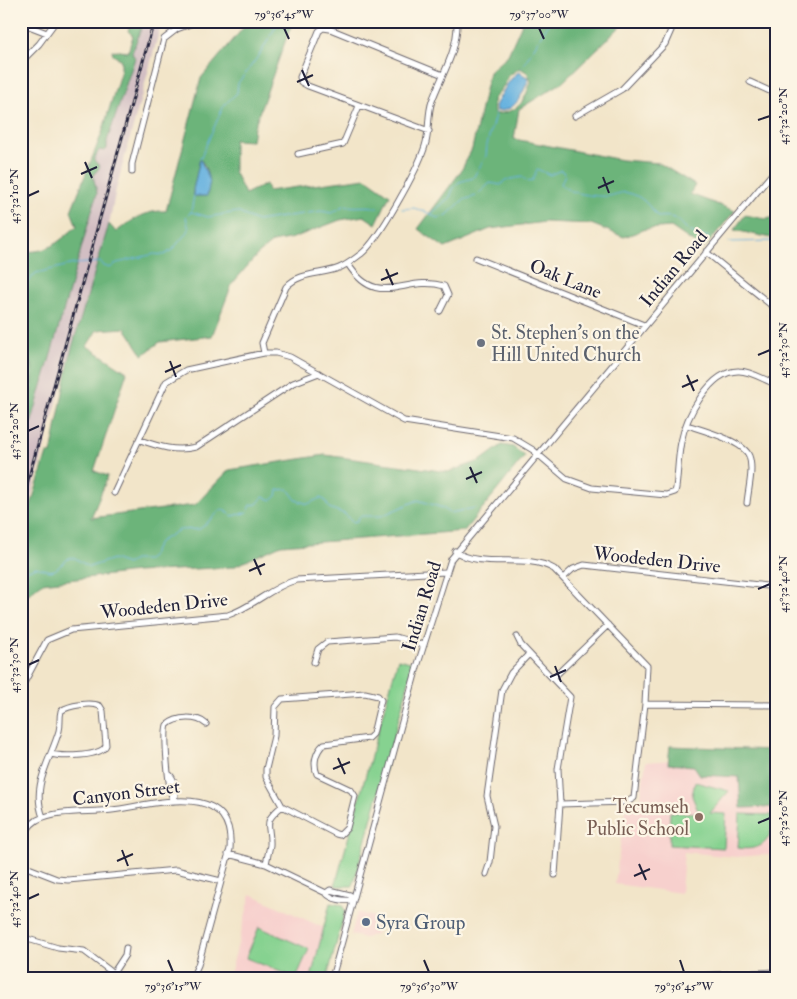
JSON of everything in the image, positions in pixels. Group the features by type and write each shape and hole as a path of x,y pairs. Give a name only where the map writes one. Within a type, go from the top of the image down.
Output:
{"street":[{"path":"21,62 48,33 56,21"},
{"path":"132,172 132,164 164,39 177,29 198,21"},
{"path":"264,353 264,339 286,287 290,282 300,276 339,268 348,264 363,252 380,234 423,151 428,131 431,103 453,53 457,21"},
{"path":"575,116 622,89 665,44 675,21"},
{"path":"21,23 48,33"},
{"path":"428,131 359,106 301,82 301,70 319,32 323,28 330,29 443,74"},
{"path":"750,82 776,94"},
{"path":"298,154 343,144 359,106"},
{"name":"Indian Road","path":"332,978 445,572 455,551 776,169"},
{"path":"706,252 776,309"},
{"name":"Oak Lane","path":"476,258 644,325"},
{"path":"348,264 355,276 375,288 389,290 425,283 444,286 448,295 440,311"},
{"path":"114,493 140,440 161,389 175,375 186,370 264,353 290,357 404,421 505,435 517,440 537,453 573,483 592,488 666,495 675,492 681,441 687,424 702,396 722,375 739,371 776,384"},
{"path":"140,440 172,450 196,447 293,383 319,373"},
{"path":"687,424 738,444 746,451 750,462 747,503"},
{"path":"455,551 467,558 538,562 554,569 647,666 645,704 635,795 632,801 560,804"},
{"name":"Woodeden Drive","path":"563,578 573,569 584,566 776,587"},
{"name":"Woodeden Drive","path":"25,681 47,640 71,630 228,616 250,607 282,584 296,580 445,572"},
{"path":"553,678 608,625"},
{"path":"314,662 318,649 327,642 394,637 424,645"},
{"path":"517,637 529,654 568,693 571,703 558,769 560,804 554,874"},
{"path":"486,874 490,862 494,826 487,806 487,796 502,690 511,672 529,654"},
{"path":"364,693 378,696 381,700 381,707 373,734 369,738 324,744 319,749 314,767 317,774 351,790 355,796 344,832 336,834 282,806 266,777 266,769 274,736 275,707 278,702 282,700 364,693"},
{"path":"21,841 26,830 34,821 43,817 39,804 40,780 59,729 62,709 92,704 100,706 103,712 106,745 104,750 99,753 67,757 51,754"},
{"path":"645,704 776,705"},
{"path":"174,801 170,794 167,724 176,720 192,718 206,724"},
{"name":"Canyon Street","path":"43,817 174,801 199,801 216,810 229,830 230,843 198,965 192,978"},
{"path":"266,864 270,844 267,824 272,815 282,806"},
{"path":"228,854 266,864 329,896 343,900 353,900"},
{"path":"21,865 57,879 68,880 176,870 221,881"},
{"path":"21,938 58,948 84,951 111,976 125,955 126,948"},
{"path":"654,978 776,972"}],"shaded area":[{"path":"131,21 162,21 116,189 109,224 71,351 21,534 21,459 60,313 77,226 71,211 102,133 121,70 121,60 113,55 112,50 128,52 133,36 128,31"},
{"name":"Tecumseh Public School","path":"763,753 776,824 776,854 736,857 684,852 681,893 615,884 625,810 634,807 640,801 646,762"},
{"path":"251,894 324,928 311,978 229,978"},
{"path":"357,912 380,919 376,934 365,938 351,935"}],"green space":[{"path":"131,21 144,21 132,53 135,58 107,141 107,149 104,151 99,150 94,160 100,167 93,175 97,193 31,424 24,423 31,395 33,374 32,364 21,351 21,251 46,249 58,242 77,226 71,211 102,133 121,70 121,60 113,55 112,50 128,52 133,36 128,31"},
{"path":"249,21 295,21 289,31 254,127 252,141 234,140 234,171 245,194 266,184 268,191 366,178 390,195 376,224 364,216 340,220 293,238 273,242 257,255 232,284 212,336 160,342 143,355 125,328 97,330 87,346 127,372 94,471 108,476 91,518 195,505 229,470 325,455 448,472 480,461 502,445 513,447 525,456 464,531 281,545 233,567 136,572 42,583 21,600 21,537 47,453 51,454 71,351 109,224 116,232 146,214 166,211 201,78","holes":["200,159 203,163 208,187 206,196 194,196 193,190"]},
{"path":"523,21 626,21 563,82 519,109 514,139 622,160 659,163 695,185 690,194 735,211 703,249 671,227 646,229 624,237 591,224 545,222 490,229 445,248 418,229 461,171 472,149 489,72 508,55","holes":["520,68 528,73 531,82 519,106 509,111 494,114 493,100 505,84 508,76"]},
{"path":"745,215 766,219 776,217 776,239 734,230"},
{"path":"21,351 32,364 33,374 31,395 24,423 21,422"},
{"path":"398,659 414,663 353,886 335,886"},
{"path":"670,746 772,750 776,781 774,807 741,808 739,777 700,775 694,766 668,764"},
{"path":"695,782 729,791 710,813 726,814 724,848 669,845 670,812 699,813 692,796"},
{"path":"740,814 772,815 769,837 760,846 747,849 738,848"},
{"path":"330,903 342,905 345,911 327,978 311,978"},
{"path":"259,927 309,949 296,978 246,958"}],"water":[{"path":"519,72 527,77 528,81 520,98 508,109 496,111 495,106 506,87 515,74"},
{"path":"200,159 210,181 207,196 194,196 193,190"}],"waterway":[{"path":"200,159 224,105 237,93 238,83 260,54 279,21"},
{"path":"519,72 550,21"},
{"path":"402,209 414,208 431,214 450,197 453,189 459,182 473,178 486,156 496,111"},
{"path":"431,214 437,218 446,216 463,200 476,196 490,183 501,185 505,180 522,177 527,181 533,180 537,169 550,175 561,170 565,174 561,184 570,190 597,196 609,196 624,192 633,194 645,202 658,217 673,218 689,231 709,237"},
{"path":"191,212 194,196"},
{"path":"21,289 36,273 74,264 101,262 104,266 110,268 117,263 154,254 164,255 172,250 189,230 186,217 191,212 208,217 237,212 257,221 321,211 332,213 345,205 378,208"},
{"path":"729,242 776,241"},
{"path":"21,573 36,567 50,571 55,570 69,558 75,558 89,567 113,559 127,564 134,560 147,560 151,557 159,542 179,530 200,529 222,509 233,516 248,512 251,505 257,504 263,497 272,500 277,496 278,490 288,489 296,500 308,504 320,498 325,500 329,508 345,514 352,522 357,521 360,516 381,516 418,500 443,508 449,513 475,508"}],"railway":[{"path":"21,506 154,21"}],"place":[{"name":"St. Stephen's on the Hill United Church","path":"481,343"},
{"name":"Tecumseh Public School","path":"699,817"},
{"name":"Syra Group","path":"366,922"}]}
